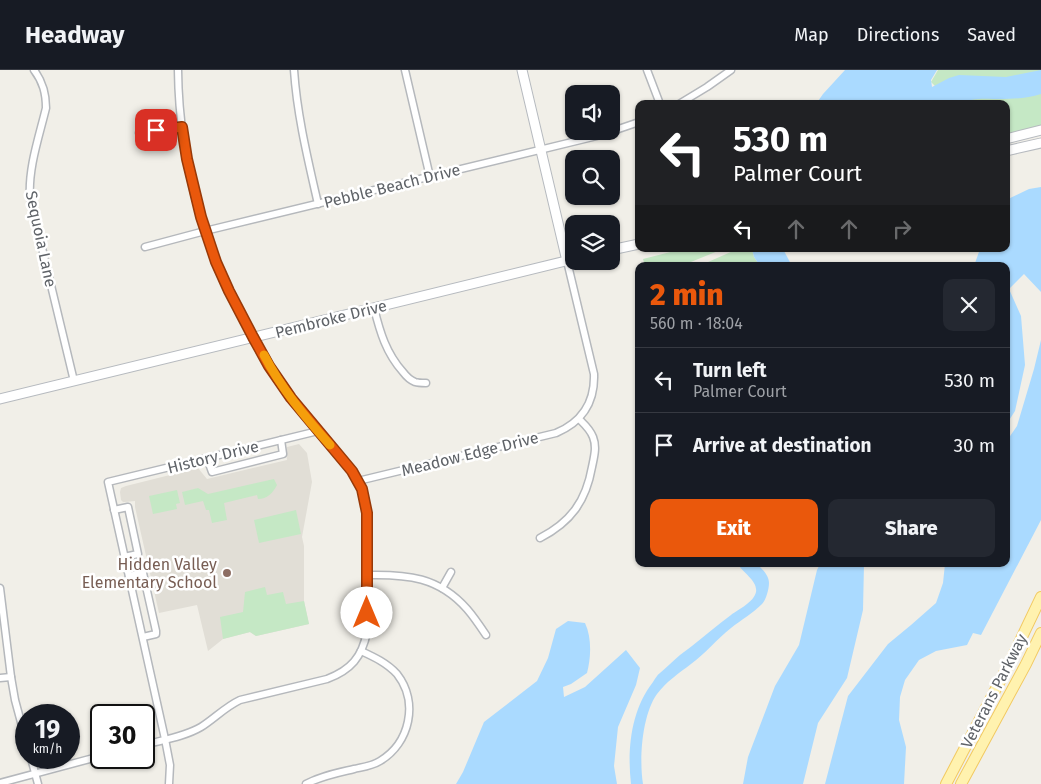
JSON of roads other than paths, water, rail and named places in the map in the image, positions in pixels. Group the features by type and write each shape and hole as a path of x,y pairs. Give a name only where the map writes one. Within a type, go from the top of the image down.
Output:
{"main road":[{"name":"Veterans Parkway","path":"946,784 1011,660 1041,597"},
{"name":"Veterans Parkway","path":"961,784 1041,633"}],"street":[{"name":"Sequoia Lane","path":"34,70 45,90 46,108 30,173 30,198 74,381"},
{"path":"155,742 192,731 202,726 231,704 240,700 334,677 350,666 362,651 367,632 367,513 365,501 358,481 346,464 291,398 269,366 229,291 205,232 193,188 182,127 178,70"},
{"path":"294,70 302,132 318,204"},
{"path":"405,70 430,177"},
{"path":"522,70 565,241"},
{"path":"647,70 658,100"},
{"path":"686,100 731,70"},
{"name":"Pebble Beach Drive","path":"145,247 601,135 635,123"},
{"path":"139,132 182,127"},
{"path":"1010,139 1041,130"},
{"path":"1010,150 1041,143"},
{"path":"620,248 635,245"},
{"name":"Pembroke Drive","path":"0,399 565,261"},
{"path":"540,538 560,526 576,509 587,489 596,450 593,436 579,419 592,394 594,374 572,270"},
{"path":"374,308 384,342 394,362 414,382 426,383"},
{"name":"Meadow Edge Drive","path":"358,481 556,433 564,430 579,419"},
{"name":"History Drive","path":"114,510 108,482 318,431"},
{"path":"207,458 212,472 230,468 283,454 281,440"},
{"path":"124,556 138,554 128,507 114,510 124,556 129,576 165,739 170,765 169,784"},
{"path":"442,588 450,572"},
{"path":"129,576 143,573 148,593 156,634 142,637"},
{"path":"367,575 392,575 415,578 442,588 464,606 486,635"},
{"path":"0,588 16,704"},
{"path":"306,784 324,776 369,766 380,761 402,739 408,720 409,706 402,682 390,666 362,651"},
{"path":"0,678 11,677"},
{"path":"0,784 90,759"},
{"path":"34,769 38,784"}],"water":[{"path":"845,70 937,70 931,80 932,87 959,75 1006,77 1041,70 1041,94 1016,98 971,100 819,100"},
{"path":"1041,187 1041,292 1024,274 1010,288 1010,262 975,262 979,252 1010,252 1010,198 1029,189"},
{"path":"753,252 785,252 790,262 757,262"},
{"path":"1010,291 1021,316 1025,365 1015,411 1010,419"},
{"path":"1041,340 1041,520 981,635 973,633 967,645 936,651 919,660 905,680 900,697 899,720 906,747 904,784 825,784 848,696 888,644 936,603 943,583 945,567 1010,567 1010,436 1017,426"},
{"path":"740,567 760,567 768,577 768,591 762,604 731,628 657,694 648,713 645,725 641,762 643,784 631,784 630,744 632,730 635,717 646,693 658,675 677,657 746,605 755,596 756,588 753,581"},
{"path":"818,567 864,567 863,610 847,678 818,723 803,784 743,784 748,757 775,686 799,645"},
{"path":"568,621 585,623 590,641 590,655 587,673 563,687 564,697 585,687 626,650 640,668 636,685 618,727 614,766 617,784 456,784 484,722 537,681 548,658 556,629"}],"place":[{"name":"Hidden Valley Elementary School","path":"227,573"}]}
